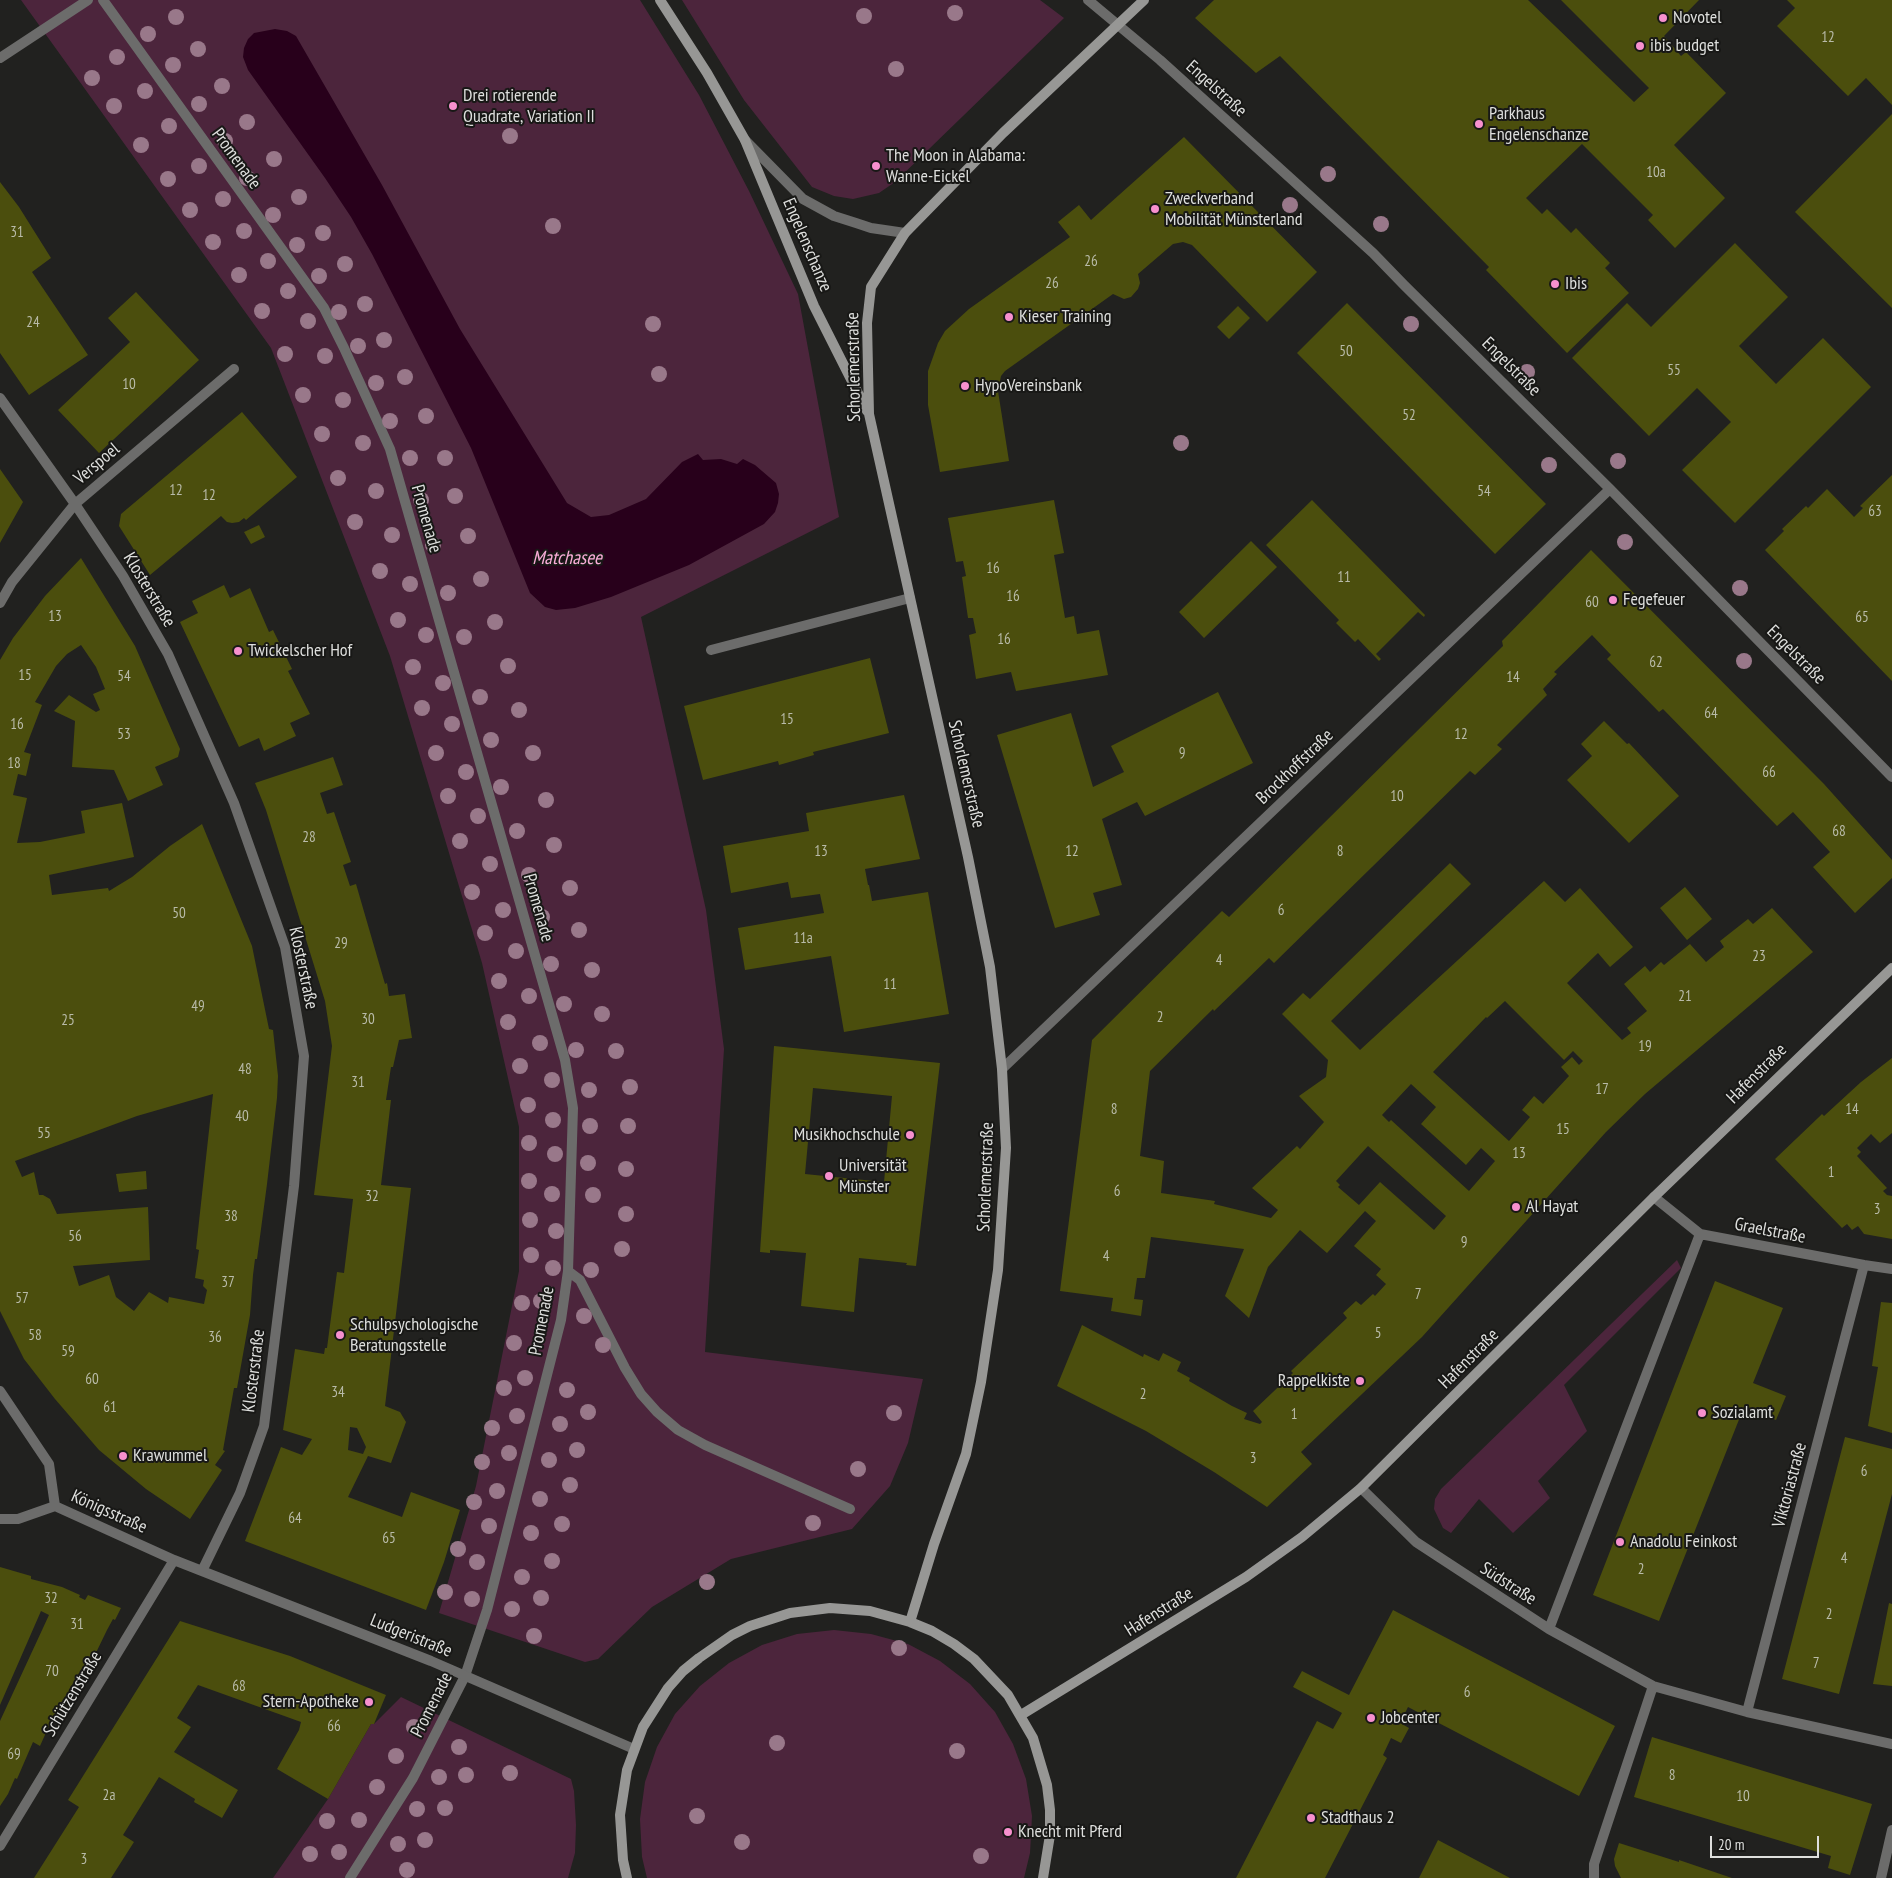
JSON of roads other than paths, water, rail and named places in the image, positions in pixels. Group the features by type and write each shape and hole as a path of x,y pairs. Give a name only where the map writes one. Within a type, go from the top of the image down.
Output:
{"main road":[{"name":"Engelenschanze","path":"660,0 745,140 814,306 869,414"},
{"name":"Schorlemerstraße","path":"910,1622 934,1544 966,1454 981,1382 998,1270 1006,1148 1002,1069 990,967 968,857 869,414 867,323 871,287 905,233 1003,133 1144,0"},
{"name":"Hafenstraße","path":"1021,1715 1246,1577 1302,1537 1361,1488 1654,1197 1892,968"},
{"path":"627,1878 623,1860 620,1815 627,1770 634,1748 654,1707 668,1688 683,1671 715,1646 750,1626 790,1613 830,1608 870,1611 910,1622 932,1631 974,1659 992,1675 1008,1694 1033,1738 1041,1761 1048,1793 1050,1834 1043,1878"}],"street":[{"path":"0,58 88,0"},
{"name":"Promenade","path":"103,0 324,308 390,449 566,1060 573,1108 568,1271 561,1320 487,1610 465,1676 413,1778 350,1878"},
{"name":"Engelstraße","path":"1088,0 1160,60 1374,253 1610,489 1892,777"},
{"name":"Engelenschanze","path":"745,140 803,199 834,216 871,228 905,233"},
{"name":"Verspoel","path":"0,603 12,582 75,504 234,368"},
{"name":"Klosterstraße","path":"0,398 123,576 168,654 234,803 286,946 304,1056 294,1186 264,1426 240,1493 202,1571"},
{"name":"Brockhoffstraße","path":"1002,1069 1610,489"},
{"path":"711,650 910,598"},
{"name":"Graelstraße","path":"1654,1197 1700,1234 1864,1266 1892,1269"},
{"path":"1549,1629 1700,1234"},
{"name":"Viktoriastraße","path":"1747,1712 1864,1266"},
{"path":"568,1271 580,1280 625,1368 641,1394 657,1412 678,1430 705,1445 850,1508"},
{"path":"0,1392 49,1464 55,1506"},
{"name":"Südstraße","path":"1361,1488 1416,1542 1549,1629 1653,1686 1747,1712 1892,1744"},
{"name":"Königsstraße","path":"0,1519 18,1519 55,1506 174,1560"},
{"name":"Ludgeristraße","path":"174,1560 465,1676 634,1748"},
{"name":"Schützenstraße","path":"0,1846 174,1560"},
{"path":"1594,1878 1594,1864 1653,1686"},
{"path":"1881,1878 1892,1830"}],"water":[{"name":"Matchasee","path":"275,29 287,31 296,36 382,185 460,329 567,503 591,517 609,515 646,499 682,462 698,454 703,460 721,459 737,464 743,459 755,465 776,483 779,494 778,503 775,512 764,524 689,565 611,597 575,608 556,610 545,607 530,593 471,448 372,254 351,217 325,178 248,70 243,57 248,39 254,33"}],"place":[{"name":"Novotel","path":"1663,18"},
{"name":"ibis budget","path":"1640,46"},
{"name":"Drei rotierende Quadrate, Variation II","path":"453,106"},
{"name":"Parkhaus Engelenschanze","path":"1479,124"},
{"name":"The Moon in Alabama: Wanne-Eickel","path":"876,166"},
{"name":"Zweckverband Mobilität Münsterland","path":"1155,209"},
{"name":"Ibis","path":"1555,284"},
{"name":"Kieser Training","path":"1009,317"},
{"name":"HypoVereinsbank","path":"965,386"},
{"name":"Fegefeuer","path":"1613,600"},
{"name":"Twickelscher Hof","path":"238,651"},
{"name":"Musikhochschule","path":"910,1135"},
{"name":"Universität Münster","path":"829,1176"},
{"name":"Al Hayat","path":"1516,1207"},
{"name":"Schulpsychologische Beratungsstelle","path":"340,1335"},
{"name":"Rappelkiste","path":"1360,1381"},
{"name":"Sozialamt","path":"1702,1413"},
{"name":"Krawummel","path":"123,1456"},
{"name":"Anadolu Feinkost","path":"1620,1542"},
{"name":"Stern-Apotheke","path":"369,1702"},
{"name":"Jobcenter","path":"1371,1718"},
{"name":"Stadthaus 2","path":"1311,1818"},
{"name":"Knecht mit Pferd","path":"1008,1832"}]}
